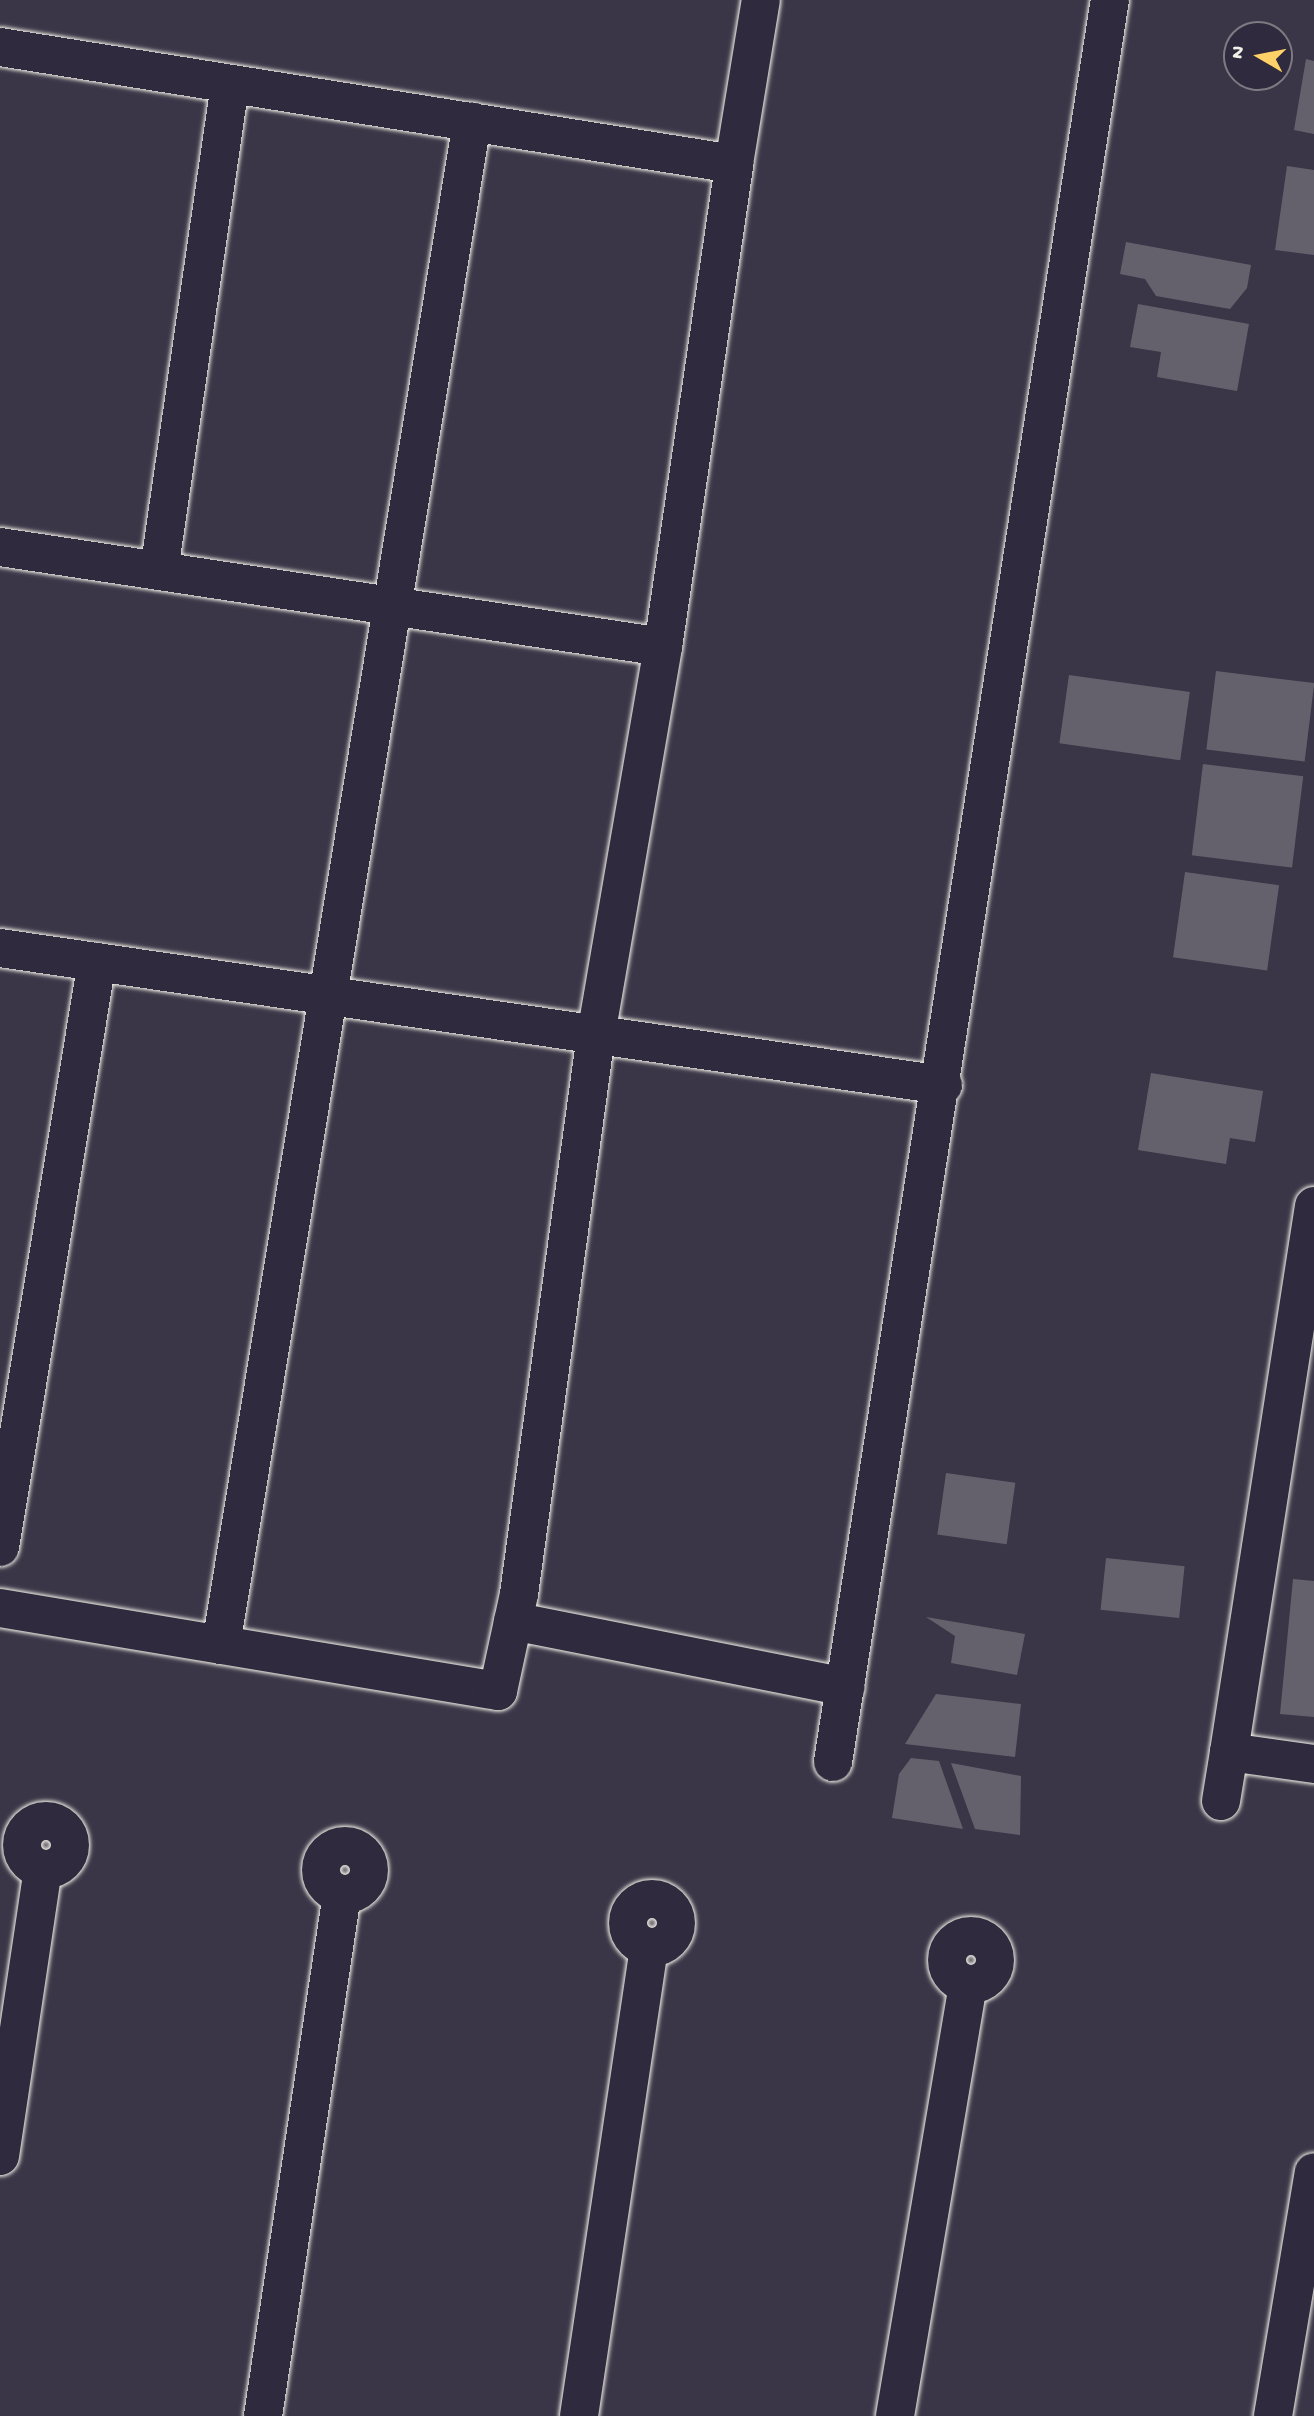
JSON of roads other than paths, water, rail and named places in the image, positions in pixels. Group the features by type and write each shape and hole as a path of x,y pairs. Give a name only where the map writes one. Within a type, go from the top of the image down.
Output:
{"street":[{"path":"0,1608 498,1691 513,1621 596,1035 663,647 734,164 761,0"},
{"path":"833,1762 943,1085 1110,0"},
{"path":"0,47 734,164"},
{"path":"159,571 230,84"},
{"path":"221,1645 472,122"},
{"path":"0,547 663,647"},
{"path":"0,948 943,1085"},
{"path":"0,1547 97,962"},
{"path":"1221,1801 1300,1382 1314,1206"},
{"path":"513,1621 846,1687"},
{"path":"1230,1752 1314,1764"},
{"path":"0,2156 43,1869"},
{"path":"263,2416 342,1894"},
{"path":"579,2416 649,1947"},
{"path":"895,2416 968,1984"},
{"path":"1273,2416 1314,2172"}]}
